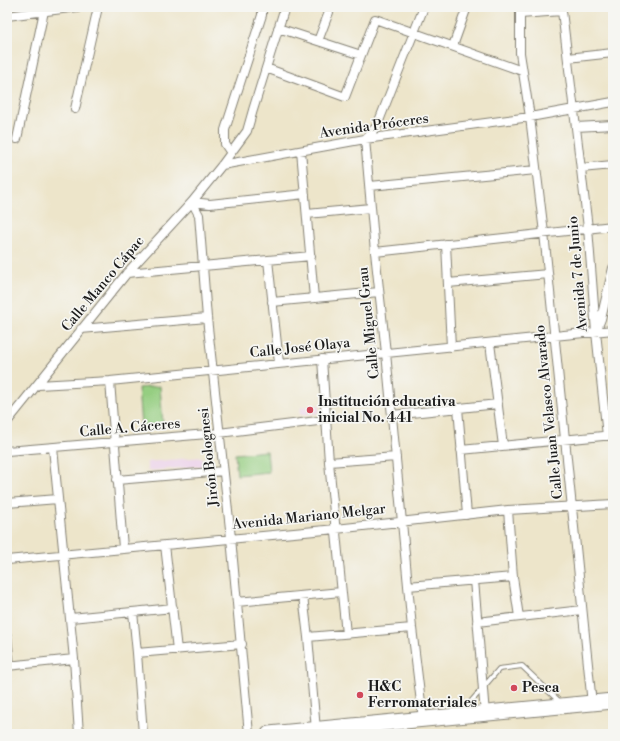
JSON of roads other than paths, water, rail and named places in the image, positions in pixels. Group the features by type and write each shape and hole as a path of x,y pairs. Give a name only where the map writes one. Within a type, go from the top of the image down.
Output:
{"highway":[{"path":"269,734 602,703"}],"street":[{"path":"7,16 78,7"},
{"path":"75,109 98,7"},
{"path":"231,153 225,144 225,130 262,15 262,7"},
{"name":"Calle Manco Cápac","path":"7,422 128,273 192,202 247,131 285,7"},
{"path":"318,41 331,7"},
{"path":"365,139 377,126 424,7"},
{"path":"453,46 467,7"},
{"path":"17,139 44,11"},
{"name":"Avenida 7 de Junio","path":"520,11 562,11 588,228 596,332 610,436"},
{"name":"Calle Juan Velasco Alvarado","path":"520,11 520,48 522,71 530,117 544,233 582,610 602,703"},
{"path":"266,68 345,97 375,19 522,71"},
{"path":"278,28 361,55"},
{"path":"568,58 613,53"},
{"name":"Avenida Próceres","path":"222,165 365,139 530,117 613,102"},
{"path":"576,127 613,125"},
{"name":"Calle Miguel Grau","path":"365,139 412,628 423,720"},
{"path":"301,151 314,298"},
{"path":"581,168 613,165"},
{"path":"370,186 536,170"},
{"path":"192,202 210,204 305,194"},
{"name":"Jirón Bolognesi","path":"192,202 199,215 207,318 242,644 249,734"},
{"path":"307,214 371,208"},
{"path":"375,252 613,226"},
{"path":"446,244 451,347"},
{"path":"128,273 311,256"},
{"path":"268,260 279,363"},
{"path":"596,332 601,319 613,268"},
{"path":"448,283 548,274"},
{"path":"272,302 379,292"},
{"path":"81,329 207,318"},
{"name":"Calle José Olaya","path":"38,385 110,381 613,330"},
{"path":"490,343 503,446"},
{"path":"322,359 329,462 346,634"},
{"path":"110,381 123,548"},
{"path":"392,415 498,404"},
{"path":"458,408 467,515"},
{"name":"Calle A. Cáceres","path":"7,451 219,433 326,420"},
{"path":"461,450 610,436"},
{"path":"53,448 63,554 71,618 79,734"},
{"path":"329,462 396,457"},
{"path":"117,480 223,470"},
{"path":"7,503 58,500"},
{"name":"Avenida Mariano Melgar","path":"7,560 336,529 508,510 613,504"},
{"path":"508,510 513,577 519,617"},
{"path":"165,545 177,650"},
{"path":"408,586 513,577"},
{"path":"474,580 486,714"},
{"path":"237,602 341,592"},
{"path":"303,596 316,730"},
{"path":"71,618 172,608"},
{"path":"477,622 582,610"},
{"path":"133,612 143,734"},
{"path":"308,637 412,628"},
{"path":"7,636 9,666 74,659"},
{"path":"137,653 242,644"}],"lane":[{"path":"459,716 499,669 522,666 564,706"}],"place":[{"name":"Institución educativa inicial No. 441","path":"310,410"},
{"name":"Pesca","path":"514,688"},
{"name":"H&C Ferromateriales","path":"360,695"}]}
